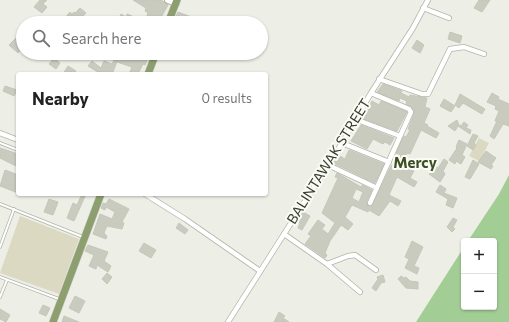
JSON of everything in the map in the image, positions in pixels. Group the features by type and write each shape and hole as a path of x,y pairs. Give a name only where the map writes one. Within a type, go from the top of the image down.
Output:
{"main road":[{"path":"171,16 176,1"},
{"path":"149,72 153,60"},
{"path":"53,322 100,196"}],"street":[{"path":"168,0 176,1"},
{"name":"BALINTAWAK STREET","path":"228,322 342,143 370,93 412,28 428,0"},
{"path":"423,8 449,18"},
{"path":"379,79 422,94 428,94 450,49 464,48 484,54"},
{"path":"370,93 411,111 370,203"},
{"path":"355,118 400,136"},
{"path":"0,133 16,139"},
{"path":"342,143 389,162"},
{"path":"328,165 377,188"},
{"path":"148,196 185,219 260,271"},
{"path":"284,234 327,264 360,292"},
{"path":"327,264 355,255 376,270"}],"lane":[{"path":"0,143 16,149"},
{"path":"0,204 84,237"},
{"path":"0,247 14,209"},
{"path":"0,277 61,300"},
{"path":"0,297 7,280"}],"shaded area":[{"path":"479,138 489,143 479,161 469,156"},
{"path":"509,175 509,322 416,322 461,252 461,310 497,310 497,238 470,238 499,194"},
{"path":"20,216 79,239 59,294 0,273"}],"building":[{"path":"40,0 47,0 43,4 47,7 42,13 34,7"},
{"path":"133,0 161,0 168,5 162,16 147,16 148,13 145,11 146,8"},
{"path":"479,0 490,0 482,12 474,8"},
{"path":"80,8 86,13 83,16 67,16 70,12 72,14 74,12 75,13"},
{"path":"178,12 189,16 176,16"},
{"path":"450,32 462,36 460,43 448,39"},
{"path":"16,38 16,51 9,45"},
{"path":"417,40 424,45 420,53 412,48"},
{"path":"52,60 56,60 60,63 56,69 49,64"},
{"path":"114,60 147,60 139,72 130,72 132,67 117,62 113,72 98,72 88,66 92,61 101,68 104,61 112,64"},
{"path":"68,66 76,71 76,72 64,72"},
{"path":"383,84 402,91 401,93 409,97 410,95 427,98 425,107 430,109 424,123 439,133 436,138 421,130 410,154 407,153 401,164 414,171 410,178 417,182 414,187 397,177 389,195 401,201 398,206 390,201 379,216 369,210 368,212 352,205 345,217 353,224 348,230 341,225 330,241 325,253 327,255 325,258 305,244 311,236 308,234 318,220 325,225 322,229 328,234 335,223 322,213 338,178 335,177 337,173 361,187 362,185 372,190 366,203 368,206 372,206 391,166 393,164 396,165 401,155 396,153 404,136 406,137 410,130 408,129 414,114 414,110 406,104 407,101 400,98 399,101 377,92","holes":["356,189 363,192 359,202 352,198"]},
{"path":"5,86 16,90 14,96 3,91"},
{"path":"492,93 499,97 498,99 509,104 509,126 503,124 494,139 490,136 497,121 495,121 499,111 495,109 496,106 487,102"},
{"path":"460,94 485,109 482,114 463,103 459,108 455,105"},
{"path":"444,99 455,106 451,112 440,106"},
{"path":"372,101 379,105 381,101 407,112 397,131 364,119"},
{"path":"457,120 461,126 464,122 468,125 466,128 471,130 470,134 458,126 455,131 448,126"},
{"path":"361,125 394,138 390,145 385,142 383,144 373,139 367,149 351,141"},
{"path":"473,134 478,136 474,143 476,145 473,150 467,146"},
{"path":"459,140 467,144 462,155 465,157 461,164 456,161 455,164 449,160 457,148 456,147"},
{"path":"0,148 16,153 16,166 0,158"},
{"path":"349,150 384,164 375,183 333,163 335,161 337,162 340,156 345,159"},
{"path":"486,151 496,158 491,165 493,166 491,169 478,162"},
{"path":"444,159 448,162 443,171 445,174 440,182 429,174 435,166 438,168"},
{"path":"473,160 479,164 470,179 465,177"},
{"path":"5,170 16,174 16,192 0,186"},
{"path":"440,185 446,189 444,193 457,198 453,208 446,205 448,199 436,192"},
{"path":"81,196 85,196 74,221 67,218 73,203 77,205"},
{"path":"49,199 58,202 53,215 44,212"},
{"path":"109,199 129,209 122,222 124,223 122,229 107,226 104,233 107,236 106,239 93,234 100,214 112,219 115,212 106,207 105,210 101,208 103,203 106,204"},
{"path":"303,212 310,216 302,230 298,228 300,223 297,221"},
{"path":"453,218 457,220 453,227 455,229 452,232 447,227"},
{"path":"179,223 188,230 185,234 176,228"},
{"path":"412,241 423,247 414,266 419,268 417,274 405,268 409,259 405,257"},
{"path":"144,243 156,250 151,258 139,251"},
{"path":"88,245 108,252 104,261 111,266 108,272 97,265 96,269 89,266 94,255 85,251"},
{"path":"107,273 112,277 107,284 102,279"},
{"path":"383,275 385,282 381,283 376,291 372,288 378,279 377,277"},
{"path":"401,276 404,278 406,277 410,281 418,282 418,289 406,288 398,279"},
{"path":"75,296 85,301 79,313 69,308"},
{"path":"43,305 50,308 46,316 39,313"},
{"path":"0,309 10,315 6,322 0,319"},
{"path":"279,312 285,316 283,318 289,322 274,322"},
{"path":"64,316 79,322 62,322"}],"district":[{"name":"Mercy","path":"415,162"}]}
